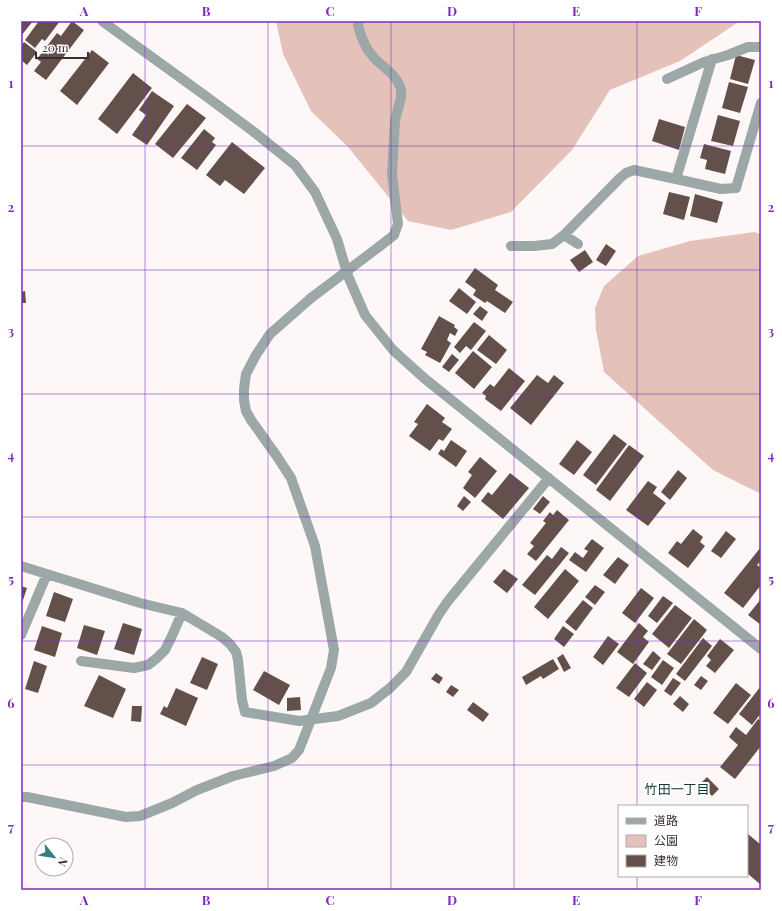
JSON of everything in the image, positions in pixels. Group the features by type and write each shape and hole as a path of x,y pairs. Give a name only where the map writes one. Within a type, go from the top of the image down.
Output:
{"street":[{"path":"102,21 213,101 296,165 315,192 337,239 348,276 365,315 393,350 424,378 761,649"},
{"path":"21,797 126,817 140,816 233,776 274,766 292,758 299,750 331,668 334,650 315,546 291,478 251,420 246,410 244,389 246,374 256,355 270,334 311,298 394,235 398,224 392,174 395,120 401,98 401,89 391,73 375,59 367,49 358,26 359,21"},
{"path":"667,79 712,59 728,55 748,47 761,47"},
{"path":"676,179 712,59"},
{"path":"511,246 552,244 564,235 620,178 626,173 634,170 721,189 736,188 761,103"},
{"path":"564,235 578,244"},
{"path":"21,566 140,603 182,613 222,637 236,652 245,712 299,721 338,716 371,703 390,688 406,672 431,627 448,601 549,478"},
{"path":"21,635 47,574"},
{"path":"81,661 134,668 148,665 165,650 182,613"}],"green space":[{"path":"276,21 740,21 680,61 610,90 572,150 511,212 451,230 408,221 348,147 311,111 283,54"},
{"path":"754,232 761,234 761,494 713,470 604,372 596,330 595,308 604,286 638,256 690,241"}],"building":[{"path":"21,21 33,21 21,36"},
{"path":"39,21 60,21 45,41 42,39 35,48 25,40"},
{"path":"72,21 84,30 46,80 34,71 41,62 37,59 57,33 61,36"},
{"path":"24,42 37,52 27,65 21,60 21,46"},
{"path":"92,50 109,63 77,105 60,91"},
{"path":"736,55 755,60 748,84 730,79"},
{"path":"133,73 152,88 117,134 98,119"},
{"path":"729,82 748,87 740,113 722,108"},
{"path":"152,91 174,106 147,145 132,135 146,115 139,110"},
{"path":"187,104 206,118 173,158 155,144"},
{"path":"718,115 740,121 733,146 711,141"},
{"path":"659,119 685,127 679,150 652,141"},
{"path":"204,129 215,138 212,142 216,145 197,170 181,158"},
{"path":"232,142 265,168 244,194 225,180 220,186 206,175"},
{"path":"704,144 731,151 725,174 705,169 707,160 700,158"},
{"path":"669,192 690,197 684,220 663,214"},
{"path":"695,194 723,202 717,223 690,216"},
{"path":"606,244 616,251 606,266 596,260"},
{"path":"585,250 593,262 579,272 570,260"},
{"path":"475,268 498,285 495,290 513,302 505,313 487,301 485,303 473,295 476,290 465,282"},
{"path":"459,288 476,302 467,314 449,301"},
{"path":"25,291 26,303 21,303 21,292"},
{"path":"480,306 488,312 482,321 473,314"},
{"path":"439,316 455,325 454,327 458,330 455,336 450,333 447,340 451,343 440,363 425,355 427,352 421,349"},
{"path":"474,322 486,331 471,350 466,346 460,353 454,347"},
{"path":"489,335 507,350 496,364 477,350"},
{"path":"473,351 492,367 474,389 455,373"},
{"path":"452,354 459,360 449,372 442,367"},
{"path":"509,368 525,381 501,411 485,399 486,396 482,393 490,384 494,387"},
{"path":"537,375 548,383 554,375 564,383 531,425 510,408"},
{"path":"427,404 445,418 442,422 452,429 443,441 439,439 430,451 409,436 418,424 414,422"},
{"path":"614,434 627,444 596,485 583,475"},
{"path":"451,440 467,451 456,467 438,454 441,449 444,451"},
{"path":"577,440 592,452 574,475 559,464"},
{"path":"629,445 644,456 610,501 596,490"},
{"path":"480,457 497,471 475,498 463,488 472,475 468,472"},
{"path":"678,470 687,478 670,500 661,492"},
{"path":"510,473 529,488 503,519 481,501 488,492 492,495"},
{"path":"648,481 657,487 653,493 666,503 648,526 626,510"},
{"path":"464,496 471,502 463,511 457,506"},
{"path":"543,496 550,502 540,514 533,509"},
{"path":"557,510 569,520 536,561 527,554 534,546 530,543 546,523 543,521 550,512 553,515"},
{"path":"693,529 703,537 700,542 705,546 688,568 668,553 677,541 681,544"},
{"path":"726,531 736,539 721,558 711,551"},
{"path":"592,539 604,548 586,572 569,560 575,552 583,558 588,551 584,549"},
{"path":"561,547 569,553 535,595 522,585 547,555 552,559"},
{"path":"761,547 761,561 757,565 761,568 761,585 743,608 724,593"},
{"path":"618,557 629,565 615,584 603,575"},
{"path":"504,569 518,579 507,593 493,582"},
{"path":"565,569 579,581 548,619 534,607"},
{"path":"595,585 605,592 595,605 585,597"},
{"path":"21,586 27,588 21,606"},
{"path":"641,588 654,598 635,623 622,613"},
{"path":"54,592 73,599 65,622 46,616"},
{"path":"663,596 673,603 657,623 648,616"},
{"path":"761,599 761,625 748,615"},
{"path":"583,600 593,608 576,631 565,622"},
{"path":"675,605 692,618 669,648 652,634"},
{"path":"694,619 707,630 681,664 667,654"},
{"path":"123,623 142,629 134,655 114,649"},
{"path":"639,623 648,631 643,637 649,642 633,664 617,652"},
{"path":"84,625 105,631 97,655 77,648"},
{"path":"42,626 62,633 55,657 34,650"},
{"path":"563,626 574,634 564,647 554,639"},
{"path":"608,636 619,644 603,665 593,657"},
{"path":"703,638 712,646 685,681 676,674"},
{"path":"720,639 734,650 715,673 706,666 711,660 707,656"},
{"path":"653,651 661,658 652,670 643,664"},
{"path":"563,654 571,668 564,672 557,658"},
{"path":"202,657 218,664 207,690 190,683"},
{"path":"553,659 559,669 543,679 541,676 526,685 522,677"},
{"path":"663,660 674,668 662,685 651,677"},
{"path":"34,661 47,666 38,693 25,689"},
{"path":"635,663 647,673 629,697 616,688"},
{"path":"264,671 290,685 279,705 253,690"},
{"path":"436,673 443,678 439,684 431,679"},
{"path":"99,675 126,689 113,718 84,706"},
{"path":"701,676 708,681 701,690 694,685"},
{"path":"673,678 681,683 671,696 664,691"},
{"path":"647,682 657,690 644,707 634,699"},
{"path":"736,683 751,695 728,724 713,713"},
{"path":"451,685 459,690 453,697 446,692"},
{"path":"761,686 761,713 752,725 739,714"},
{"path":"176,688 198,698 186,726 160,714 164,706 167,708"},
{"path":"680,696 689,704 683,712 673,704"},
{"path":"300,697 301,710 287,711 287,698"},
{"path":"473,702 489,714 483,722 467,710"},
{"path":"132,706 142,706 141,722 131,721"},
{"path":"758,719 761,721 761,746 735,779 720,767 738,745 729,737 736,727 746,735"},
{"path":"707,777 719,789 712,796 700,784"},
{"path":"748,834 761,845 761,885 748,874"}],"district":[{"name":"竹田一丁目","path":"677,789"}]}
